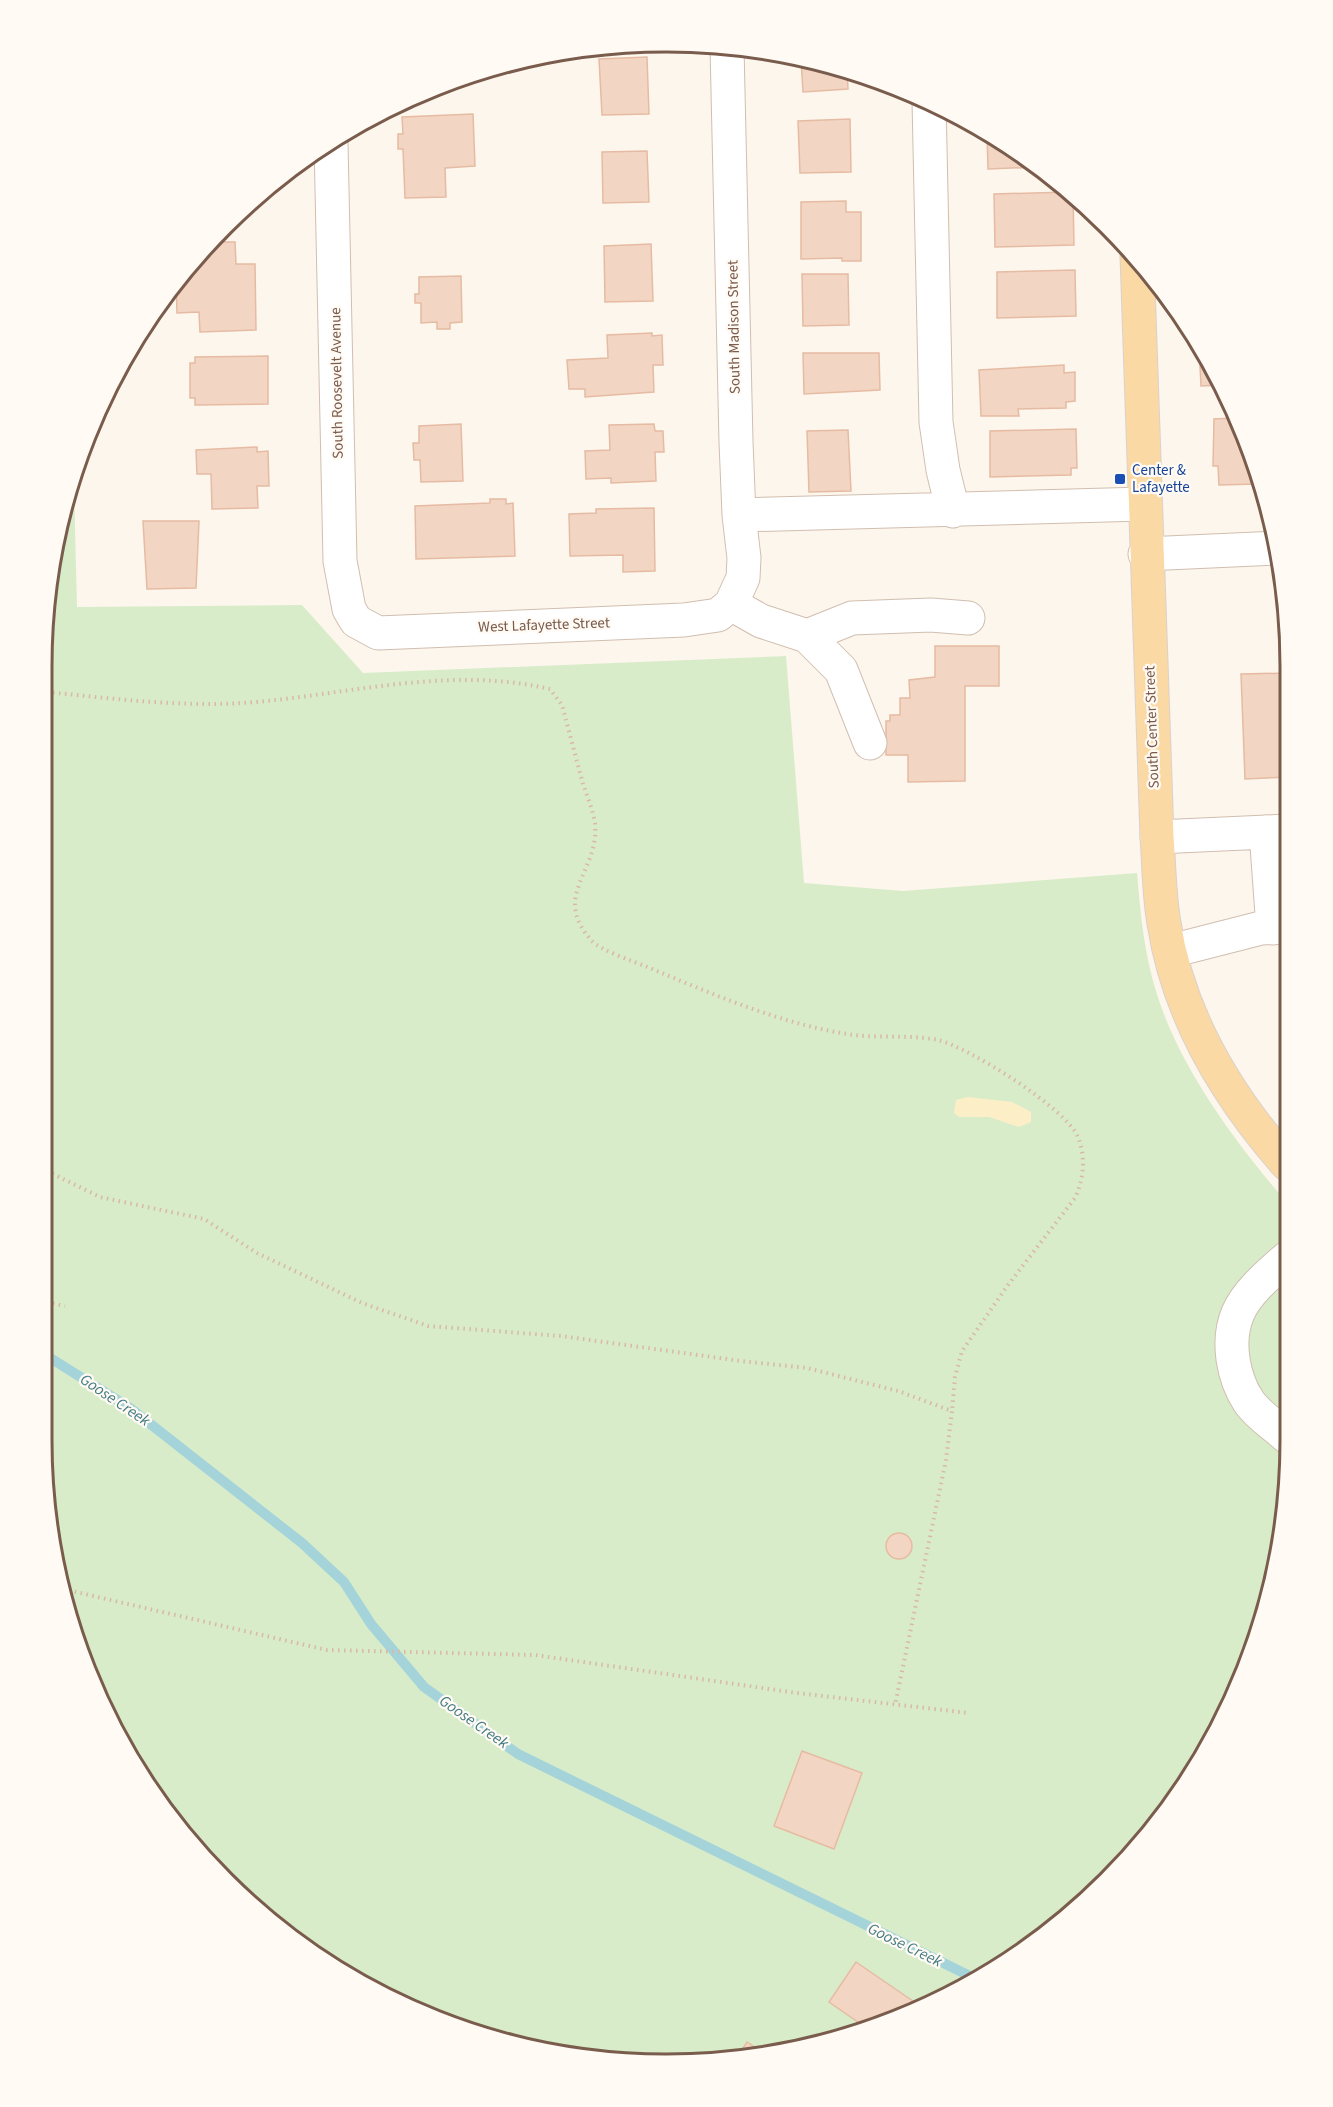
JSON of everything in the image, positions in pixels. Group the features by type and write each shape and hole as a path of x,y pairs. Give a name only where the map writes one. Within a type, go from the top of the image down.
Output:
{"main road":[{"name":"South Center Street","path":"1137,273 1145,554 1157,837 1164,924 1185,1000 1204,1045 1224,1081 1280,1155"}],"street":[{"name":"South Madison Street","path":"727,56 739,515 744,558 743,578 731,604"},
{"path":"929,112 936,422 943,470 953,511"},
{"name":"South Roosevelt Avenue","path":"331,152 340,561 345,596 356,621"},
{"path":"739,515 953,511 1144,504"},
{"path":"1145,554 1269,548"},
{"path":"731,604 761,621 807,636 841,670 870,743"},
{"name":"West Lafayette Street","path":"356,621 378,633 684,620 718,615 731,604"},
{"path":"807,636 852,618 931,615 968,618"},
{"path":"1157,837 1277,832 1280,903"},
{"path":"1171,951 1261,928 1280,927"},
{"path":"1280,1264 1238,1313 1233,1342 1236,1379 1250,1404 1280,1431"}],"path":[{"path":"52,692 183,705 256,702 377,685 447,680 524,683 550,688 562,705 595,824 591,859 575,892 574,907 578,920 593,943 718,996 813,1027 849,1034 939,1041 979,1059 1037,1095 1062,1116 1077,1134 1083,1154 1082,1181 1076,1198 1008,1285 962,1351 956,1377 946,1460 895,1705"},
{"path":"52,1173 100,1197 204,1219 257,1253 362,1303 428,1326 561,1336 741,1362 807,1368 898,1391 952,1411"},
{"path":"52,1303 65,1306"},
{"path":"71,1591 307,1646 356,1651 445,1651 535,1655 620,1665 797,1693 969,1713"}],"green space":[{"path":"74,503 77,607 302,605 363,673 786,656 804,883 903,891 1137,873 1142,925 1149,964 1162,1008 1189,1068 1246,1152 1280,1194 1279,1481 1269,1560 1248,1638 1234,1675 1198,1748 1154,1814 1101,1875 1040,1928 1008,1951 938,1991 901,2008 825,2034 747,2049 707,2053 626,2053 547,2043 469,2022 432,2008 359,1972 293,1928 232,1875 179,1814 156,1782 135,1748 99,1675 73,1599 64,1560 58,1521 52,1441 52,666 58,586"}],"sand":[{"path":"968,1097 1012,1102 1031,1112 1031,1122 1019,1127 989,1117 959,1117 954,1113 956,1100"}],"building":[{"path":"647,57 649,114 602,115 599,59"},
{"path":"802,68 848,80 848,89 803,92"},
{"path":"473,114 475,166 445,168 446,197 405,198 403,149 398,149 398,134 403,134 402,117"},
{"path":"850,119 851,172 800,173 798,121"},
{"path":"987,143 1024,168 988,169"},
{"path":"647,151 649,202 603,203 602,152"},
{"path":"1056,192 1073,207 1074,245 995,247 994,194"},
{"path":"846,201 846,212 861,212 861,261 842,261 842,258 801,259 801,202"},
{"path":"223,242 235,242 236,264 255,264 256,330 200,332 199,312 177,313 176,296"},
{"path":"651,244 653,301 605,302 604,246"},
{"path":"1075,270 1076,316 997,318 997,272"},
{"path":"802,274 848,274 849,325 803,326"},
{"path":"461,276 462,322 450,323 450,329 437,329 437,322 421,323 421,303 415,303 415,294 419,294 419,277"},
{"path":"652,333 652,336 662,335 663,365 653,365 654,392 585,397 585,389 569,389 567,360 608,358 607,335"},
{"path":"803,353 879,353 880,390 804,394"},
{"path":"268,356 268,404 195,405 195,398 190,398 190,363 195,363 195,357"},
{"path":"1200,363 1212,385 1201,386"},
{"path":"1064,365 1064,373 1075,372 1075,401 1066,402 1066,408 1018,409 1019,416 981,416 979,370"},
{"path":"1228,418 1253,484 1219,485 1218,466 1213,466 1214,419"},
{"path":"461,424 463,481 421,482 420,460 414,460 413,443 419,443 419,426"},
{"path":"654,424 655,431 663,431 664,452 655,452 656,481 611,483 611,478 586,479 585,451 610,450 609,425"},
{"path":"1076,429 1077,468 1071,468 1071,475 990,477 990,431"},
{"path":"848,430 851,491 809,492 807,431"},
{"path":"257,447 257,452 268,451 269,486 257,486 258,508 212,509 211,474 197,474 196,450"},
{"path":"490,499 506,499 506,504 513,503 515,556 416,559 415,506 490,503"},
{"path":"654,508 655,571 623,572 623,555 570,556 569,514 596,513 596,509"},
{"path":"143,521 199,521 196,588 147,589"},
{"path":"935,646 999,646 999,686 965,686 965,781 908,782 908,755 886,755 886,721 890,721 890,715 900,715 900,698 910,698 909,680 935,677"},
{"path":"1280,673 1280,777 1245,779 1241,674"},
{"path":"899,1533 909,1536 912,1546 909,1556 899,1559 889,1556 886,1546 889,1536"},
{"path":"802,1751 862,1773 834,1849 774,1826"},
{"path":"856,1962 914,2002 860,2023 829,2002"},
{"path":"747,2042 756,2048 747,2049 742,2050"}],"waterway":[{"name":"Goose Creek","path":"52,1359 130,1408 302,1543 344,1582 371,1624 424,1687 518,1754 968,1975"}],"place":[{"name":"Center & Lafayette","path":"1120,479"}]}
